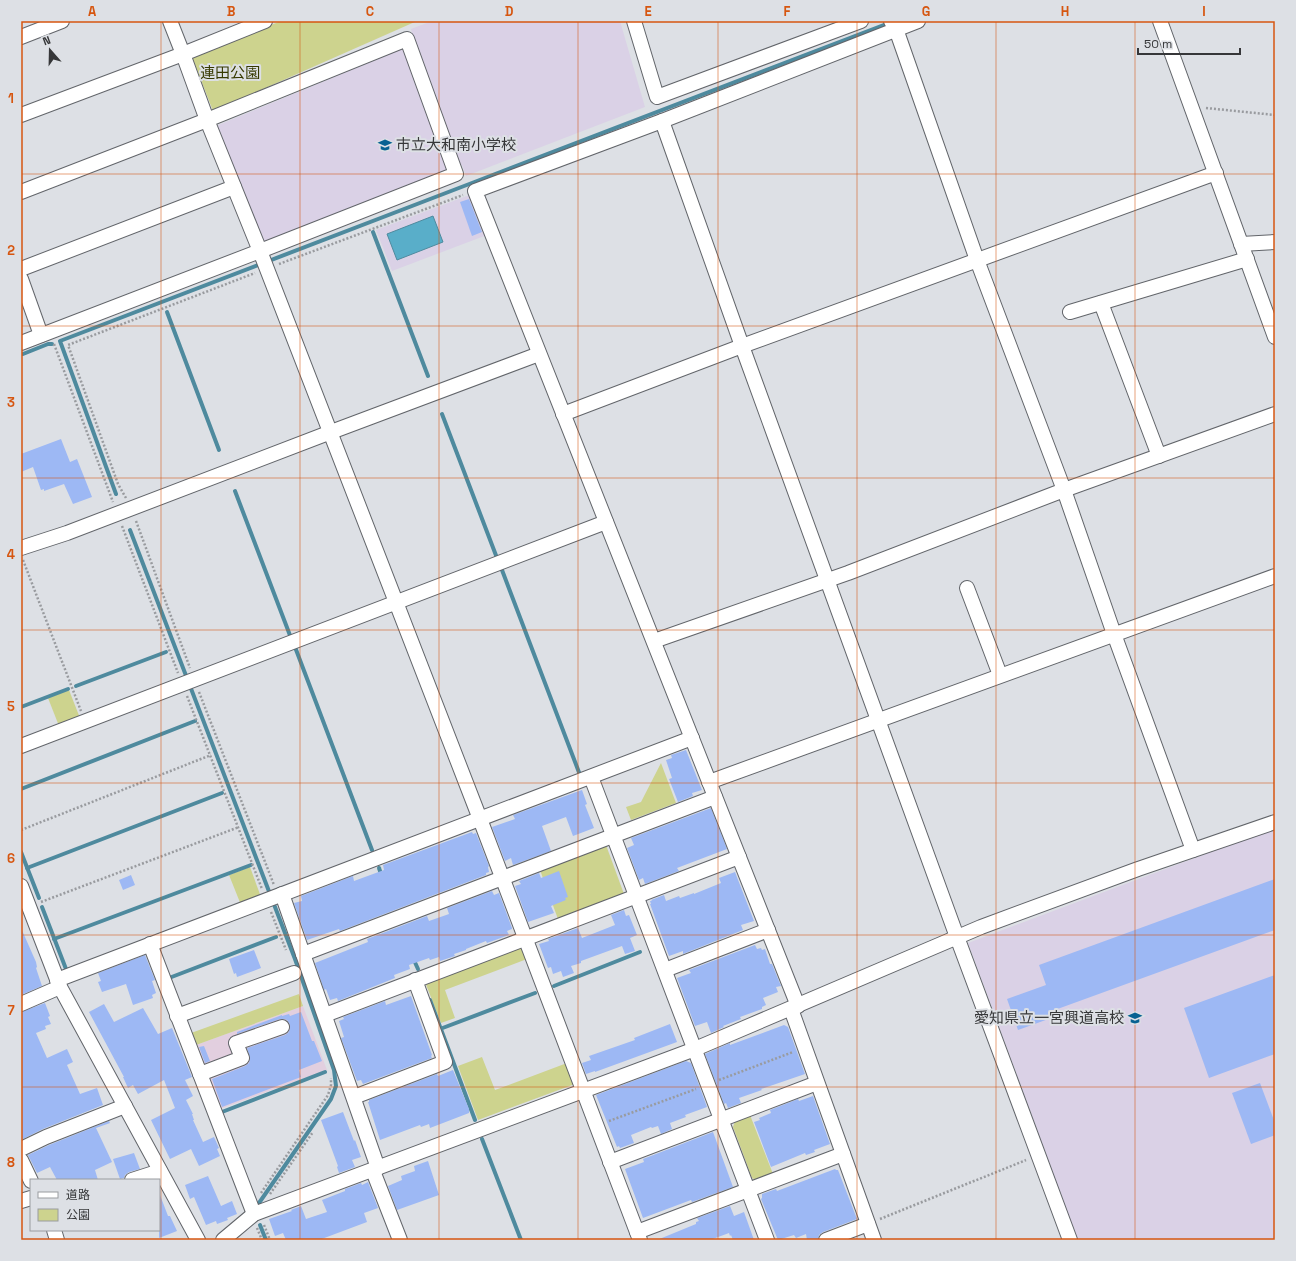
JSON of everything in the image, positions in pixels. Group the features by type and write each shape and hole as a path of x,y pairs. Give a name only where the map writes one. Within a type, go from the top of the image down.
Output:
{"street":[{"path":"21,37 62,21"},
{"path":"170,21 184,54 207,120 331,432 638,1236 748,1190 843,1154"},
{"path":"21,115 184,54 265,21"},
{"path":"634,21 657,98 861,21"},
{"path":"874,1240 817,1083 794,1007 768,930 475,191 662,121 894,25 918,21"},
{"path":"1160,21 1275,337"},
{"path":"894,25 977,260 1064,490 1114,634 1193,850"},
{"path":"21,192 207,120 407,39 456,174 264,262 21,342"},
{"path":"662,121 742,346 957,937 1070,1240"},
{"path":"563,414 742,346 1216,173"},
{"path":"21,269 234,187"},
{"path":"1241,244 1275,242"},
{"path":"1070,312 1247,259"},
{"path":"21,279 45,334"},
{"path":"1101,303 1159,456"},
{"path":"22,553 118,514 331,432 539,354"},
{"path":"654,641 827,580 1064,490 1275,414"},
{"path":"21,746 606,522"},
{"path":"709,782 1275,576"},
{"path":"967,588 1000,675"},
{"path":"21,1004 59,983 150,944 692,738"},
{"path":"591,777 767,1240"},
{"path":"303,954 715,797"},
{"path":"222,1240 257,1211 376,1169 695,1050 996,921 1275,822"},
{"path":"324,1015 739,857"},
{"path":"21,886 27,910 59,983 198,1240"},
{"path":"274,897 303,954 354,1097 400,1240"},
{"path":"665,970 768,930"},
{"path":"150,944 200,1074 257,1211"},
{"path":"177,1016 294,973"},
{"path":"354,1097 445,1062 415,980"},
{"path":"200,1074 242,1058 236,1043 282,1027"},
{"path":"610,1162 817,1083"},
{"path":"21,1149 46,1137 125,1106"},
{"path":"21,1160 30,1179"},
{"path":"135,1179 160,1171"},
{"path":"826,1240 868,1224"}],"path":[{"path":"1192,107 1275,115"},
{"path":"274,897 238,826 211,755 131,509 118,484 68,345 264,262 475,191"},
{"path":"45,334 188,682 274,897 286,951"},
{"path":"22,553 85,722"},
{"path":"21,830 211,755"},
{"path":"27,910 238,826"},
{"path":"257,1211 256,1200 328,1095 331,1085 331,1075"},
{"path":"257,1211 313,1132"},
{"path":"868,1224 1039,1155"}],"shaded area":[{"name":"市立大和南小学校","path":"432,21 620,21 645,107 466,176 462,165 263,242 216,126 414,44 411,29"},
{"name":"市立大和南小学校","path":"472,194 487,235 392,271 376,230"},
{"name":"愛知県立一宮興道高校","path":"1275,828 1275,1240 1078,1240 968,943"},
{"path":"303,1006 327,1070 220,1109 196,1045"}],"green space":[{"name":"連田公園","path":"281,21 417,21 213,111 192,57"},
{"path":"69,690 80,718 59,726 48,698"},
{"path":"661,763 676,803 631,820 626,807 641,802"},
{"path":"606,845 624,894 558,919 540,870"},
{"path":"250,867 261,897 241,905 229,875"},
{"path":"522,945 527,959 445,990 455,1018 441,1023 425,982"},
{"path":"299,994 303,1006 196,1045 191,1033"},
{"path":"482,1057 495,1090 567,1063 575,1084 478,1120 458,1066"},
{"path":"750,1115 773,1174 756,1180 752,1178 733,1127 735,1121"}],"water":[{"path":"433,216 443,242 397,260 387,234"}],"building":[{"path":"469,199 482,232 472,236 460,202"},
{"path":"61,439 70,462 77,459 92,497 73,504 64,484 44,491 44,489 41,490 33,467 21,472 21,454"},
{"path":"686,750 702,790 692,793 693,796 678,802 669,779 672,778 666,760 672,758 671,755"},
{"path":"582,790 587,804 585,805 594,828 573,836 566,817 542,826 551,851 513,865 511,858 505,861 492,827 515,819 513,815"},
{"path":"711,808 727,849 677,868 679,871 645,884 643,878 639,880 627,848 634,845 631,838"},
{"path":"472,832 473,834 476,833 489,866 489,872 486,873 486,875 340,931 339,929 307,940 294,903 302,901 301,896 353,876 354,881 384,870 383,865"},
{"path":"559,871 568,897 565,898 566,900 551,906 554,913 528,922 515,886 521,884 519,881 539,873 541,878"},
{"path":"735,872 754,921 741,925 743,930 683,954 683,951 669,956 650,901 664,895 666,901 679,896 680,898 694,894 721,883 719,878"},
{"path":"131,875 135,885 123,890 119,880"},
{"path":"1275,879 1275,930 1052,1011 1054,1017 1018,1030 1007,999 1046,985 1039,965"},
{"path":"492,891 494,895 499,893 512,928 507,931 509,935 487,943 486,941 454,954 455,956 440,961 439,957 430,960 429,958 409,965 410,969 394,975 395,978 338,1001 337,998 330,1000 326,989 324,990 315,963 368,942 367,939 427,916 429,921 449,914 447,908"},
{"path":"624,910 626,916 629,915 637,935 630,938 635,951 625,954 622,946 571,966 574,973 563,977 561,971 553,974 551,967 548,968 539,944 549,941 548,939 578,928 582,938 615,925 611,915"},
{"path":"21,928 36,962 36,968 42,986 21,995"},
{"path":"755,945 757,949 765,949 770,964 772,964 781,986 776,987 778,992 763,998 766,1005 762,1007 762,1009 740,1017 741,1019 723,1026 724,1027 711,1033 707,1022 695,1026 677,978 691,973 689,970"},
{"path":"254,950 261,968 237,977 236,973 234,974 229,959"},
{"path":"145,955 155,980 152,981 156,993 152,995 153,998 133,1005 126,984 102,992 98,982 101,981 98,973"},
{"path":"1275,975 1275,1054 1209,1078 1184,1008"},
{"path":"411,996 432,1058 363,1084 361,1080 357,1081 341,1038 344,1037 339,1021 344,1019 343,1017 385,1001 386,1005"},
{"path":"45,1003 50,1016 48,1017 51,1024 45,1026 46,1029 36,1033 47,1058 67,1049 73,1062 67,1065 80,1094 97,1088 103,1105 43,1129 21,1140 21,1012"},
{"path":"104,1004 114,1022 143,1008 158,1034 172,1028 192,1077 185,1080 193,1096 186,1100 193,1114 193,1120 203,1142 214,1137 219,1148 217,1149 220,1156 199,1166 191,1149 170,1159 151,1120 175,1108 164,1080 138,1094 133,1085 128,1088 124,1077 89,1012"},
{"path":"301,1012 312,1041 314,1041 322,1061 299,1070 301,1077 222,1107 212,1079 245,1066 249,1063 250,1059 247,1048 285,1035 290,1029 290,1025 287,1020 280,1019 237,1034 237,1032 282,1015 289,1014 290,1016"},
{"path":"670,1024 677,1042 586,1074 582,1063 591,1060 589,1056 635,1040 634,1038"},
{"path":"784,1025 788,1027 805,1074 739,1098 741,1103 728,1108 726,1103 724,1104 705,1054 730,1043 730,1045"},
{"path":"204,1046 210,1061 205,1063 199,1047"},
{"path":"686,1061 691,1063 707,1107 685,1115 686,1117 670,1123 672,1129 661,1134 658,1126 651,1127 631,1135 634,1143 620,1148 619,1146 617,1147 596,1095"},
{"path":"453,1070 469,1109 469,1113 430,1128 429,1124 421,1127 420,1125 380,1140 368,1102 369,1100 437,1074 438,1076"},
{"path":"1260,1083 1275,1123 1275,1135 1251,1144 1232,1093"},
{"path":"813,1096 830,1144 814,1150 815,1152 806,1155 805,1153 771,1167 754,1122 771,1113 770,1110 798,1099 799,1101"},
{"path":"343,1112 361,1157 352,1160 355,1167 339,1173 338,1166 321,1120"},
{"path":"109,1121 110,1123 96,1128 112,1162 95,1170 98,1179 56,1179 50,1167 37,1173 28,1155"},
{"path":"713,1132 733,1187 692,1202 691,1200 643,1218 625,1169 644,1162 643,1159"},
{"path":"134,1153 140,1169 129,1172 124,1178 120,1179 113,1159"},
{"path":"428,1161 439,1195 397,1210 388,1186 402,1180 401,1176 415,1171 414,1166"},
{"path":"835,1169 838,1170 857,1219 823,1232 819,1235 818,1240 807,1240 806,1234 796,1238 794,1235 778,1240 761,1199 762,1194 776,1189 777,1191"},
{"path":"208,1176 221,1206 232,1201 237,1214 227,1218 228,1220 217,1224 216,1221 206,1225 194,1197 190,1199 185,1185"},
{"path":"368,1182 378,1208 364,1213 367,1222 319,1240 286,1240 283,1233 275,1236 269,1219 292,1211 291,1210 301,1206 306,1219 327,1212 322,1200 345,1191 345,1189"},
{"path":"160,1195 168,1216 170,1216 177,1231 159,1238"},
{"path":"730,1206 734,1216 744,1212 754,1240 733,1240 729,1233 710,1240 657,1240 696,1224 696,1222 699,1221 697,1218"}],"waterway":[{"path":"116,494 60,341 889,23"},
{"path":"373,232 428,376"},
{"path":"167,312 219,450"},
{"path":"23,354 48,344 52,344"},
{"path":"442,414 497,558"},
{"path":"235,491 291,638"},
{"path":"130,530 295,959 334,1070 336,1086 331,1099 259,1203"},
{"path":"502,570 580,775"},
{"path":"295,647 372,850"},
{"path":"76,686 166,652"},
{"path":"21,707 68,689"},
{"path":"21,789 195,721"},
{"path":"27,868 222,793"},
{"path":"21,852 39,898"},
{"path":"54,939 251,865"},
{"path":"379,868 382,877"},
{"path":"42,907 66,969"},
{"path":"169,978 276,937"},
{"path":"554,986 640,952"},
{"path":"413,958 418,969"},
{"path":"440,1029 535,993"},
{"path":"430,1000 475,1120"},
{"path":"222,1112 325,1072"},
{"path":"482,1139 521,1240"},
{"path":"260,1225 266,1240"}],"place":[{"name":"市立大和南小学校","path":"385,145"},
{"name":"愛知県立一宮興道高校","path":"1135,1018"}]}
